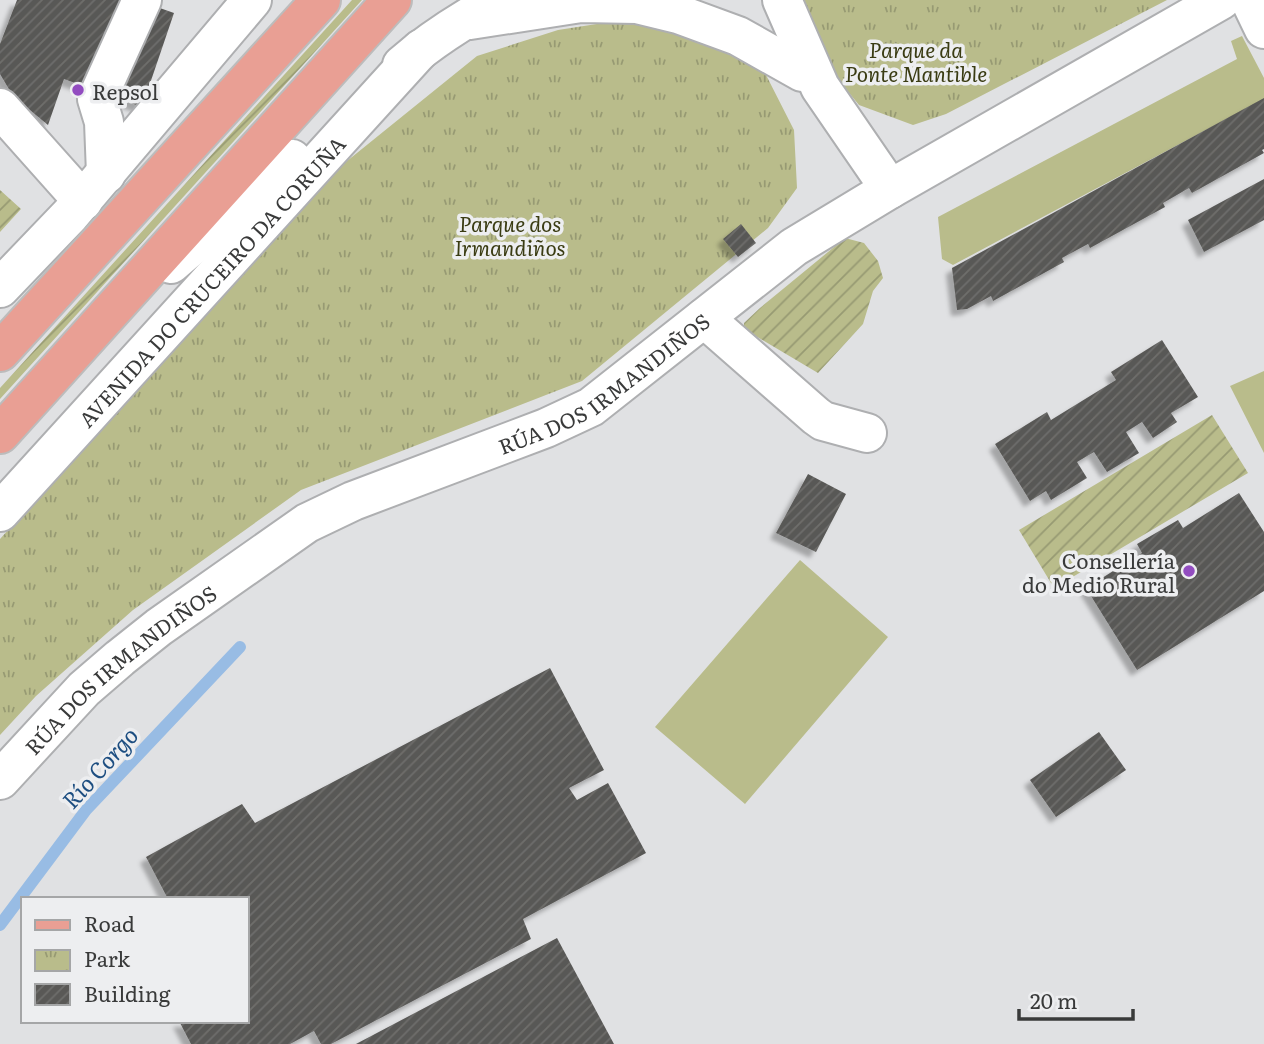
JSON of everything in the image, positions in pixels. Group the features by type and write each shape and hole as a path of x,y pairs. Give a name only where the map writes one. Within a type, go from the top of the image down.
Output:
{"main road":[{"path":"0,352 321,0"},
{"name":"AVENIDA DO CRUCEIRO DA CORUÑA","path":"0,434 392,0"}],"street":[{"path":"100,110 84,78 117,0"},
{"path":"94,187 100,110 142,0"},
{"path":"100,110 162,0"},
{"name":"AVENIDA DO CRUCEIRO DA CORUÑA","path":"93,331 421,49 461,21 499,0"},
{"path":"707,0 724,9 811,80 890,188"},
{"path":"782,0 811,80"},
{"name":"RÚA DOS IRMANDIÑOS","path":"0,780 84,689 120,658 159,627 307,523 353,501 574,416 606,396 794,247 890,188 1221,0"},
{"path":"1250,0 1264,29"},
{"path":"461,21 581,3 637,4 678,14 738,36 811,80"},
{"path":"0,288 94,187 247,4"},
{"name":"AVENIDA DO CRUCEIRO DA CORUÑA","path":"0,512 421,49"},
{"path":"0,108 94,187"},
{"path":"704,318 823,421 867,433"}],"green space":[{"path":"352,0 362,0 0,399 0,388"},
{"name":"Parque da Ponte Mantible","path":"799,0 1167,0 946,114 913,125 859,105 813,49"},
{"name":"Parque dos Irmandiños","path":"629,19 693,36 765,73 794,130 797,188 768,228 582,381 301,490 133,610 36,696 0,735 0,539 326,178 477,56 558,30"},
{"path":"1242,36 1264,78 1264,99 953,265 942,259 938,217 1237,59 1231,41"},
{"path":"0,190 21,209 0,232"},
{"path":"845,238 864,243 878,261 883,278 873,291 863,324 818,373 749,332 744,323"},
{"path":"1264,371 1264,453 1230,386"},
{"path":"1212,415 1248,473 1054,588 1019,530"},
{"path":"800,560 888,637 745,804 655,727"}],"building":[{"path":"17,0 137,0 174,13 142,107 64,79 48,125 13,96 0,74 0,44"},
{"path":"1264,98 1264,153 1192,193 1189,188 1163,203 1165,207 1090,248 1088,244 1062,258 1064,262 993,301 991,296 967,309 957,310 952,268"},
{"path":"1264,179 1264,220 1204,252 1188,220"},
{"path":"741,224 756,243 738,257 723,239"},
{"path":"1162,340 1198,397 1171,413 1177,422 1153,438 1142,422 1126,432 1139,453 1107,472 1094,452 1077,462 1087,478 1051,500 1046,491 1030,501 995,444 1047,412 1051,420 1116,380 1111,372"},
{"path":"808,474 846,494 816,552 776,533"},
{"name":"Consellería do Medio Rural","path":"1239,493 1264,532 1264,591 1137,670 1086,588 1142,553 1137,544 1178,520 1183,528"},
{"path":"550,668 604,770 569,788 577,800 608,783 646,853 523,919 531,939 331,1044 321,1044 314,1031 290,1044 191,1044 180,1023 248,1023 248,897 167,897 146,857 242,804 255,823"},
{"path":"1099,732 1126,770 1056,817 1030,780"},
{"path":"557,938 614,1044 356,1044"}],"waterway":[{"name":"Río Corgo","path":"0,925 86,810 240,647"}],"place":[{"name":"Repsol","path":"78,90"},
{"name":"Consellería do Medio Rural","path":"1189,571"}]}
